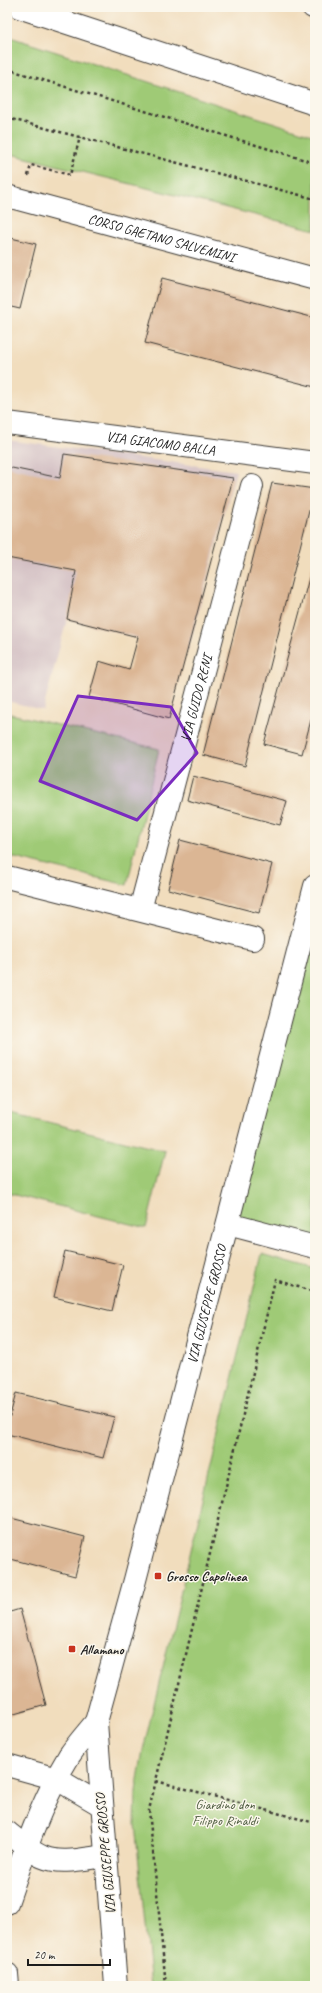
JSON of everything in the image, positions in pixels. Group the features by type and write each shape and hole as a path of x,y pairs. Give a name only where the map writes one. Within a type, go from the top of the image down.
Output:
{"street":[{"path":"19,7 315,104"},
{"name":"CORSO GAETANO SALVEMINI","path":"14,198 315,279"},
{"name":"VIA GIACOMO BALLA","path":"7,423 315,463"},
{"name":"VIA GUIDO RENI","path":"140,910 252,486"},
{"path":"7,877 253,939"},
{"name":"VIA GIUSEPPE GROSSO","path":"116,1986 101,1805 96,1722 135,1580 315,886"},
{"path":"228,1224 315,1247"},
{"name":"VIA GIUSEPPE GROSSO","path":"7,1903 26,1848 45,1801 70,1755 96,1722"},
{"path":"7,1765 57,1779 101,1805"},
{"path":"7,1832 26,1848 44,1858 60,1860 106,1856"},
{"path":"7,1974 8,1986"}],"path":[{"path":"7,69 315,163"},
{"path":"7,118 315,199"},
{"path":"14,198 31,165 70,175 80,137"},
{"path":"166,1986 149,1810 274,1280 315,1292"},
{"path":"156,1781 315,1823"}],"highlighted area":[{"path":"78,696 171,707 197,753 137,820 40,781"}],"shaded area":[{"path":"7,440 236,471 188,651 67,619 43,710 7,701"}],"green space":[{"path":"7,36 315,136 315,230 7,153"},
{"path":"7,713 159,749 127,885 7,856"},
{"path":"315,882 315,1247 228,1224"},
{"path":"7,1112 165,1151 146,1228 7,1193"},
{"name":"Giardino don Filippo Rinaldi","path":"262,1254 315,1269 315,1986 151,1986 135,1824 136,1791 143,1750"}],"building":[{"path":"7,237 36,244 20,309 7,306"},
{"path":"162,278 315,318 315,387 145,343"},
{"path":"64,454 233,478 169,719 89,697 99,661 129,670 138,637 67,619 76,571 7,558 7,467 60,478"},
{"path":"272,483 315,489 315,508 310,507 245,766 203,755"},
{"path":"315,556 315,705 302,754 264,744"},
{"path":"193,776 287,801 280,825 187,800"},
{"path":"180,840 272,864 259,913 168,889"},
{"path":"65,1251 123,1265 112,1311 54,1297"},
{"path":"16,1393 114,1417 103,1458 7,1434 7,1427"},
{"path":"7,1517 85,1537 75,1576 7,1558"},
{"path":"20,1609 46,1705 7,1716 7,1613"}],"place":[{"name":"Grosso Capolinea","path":"158,1576"},
{"name":"Allamano","path":"72,1649"}]}
